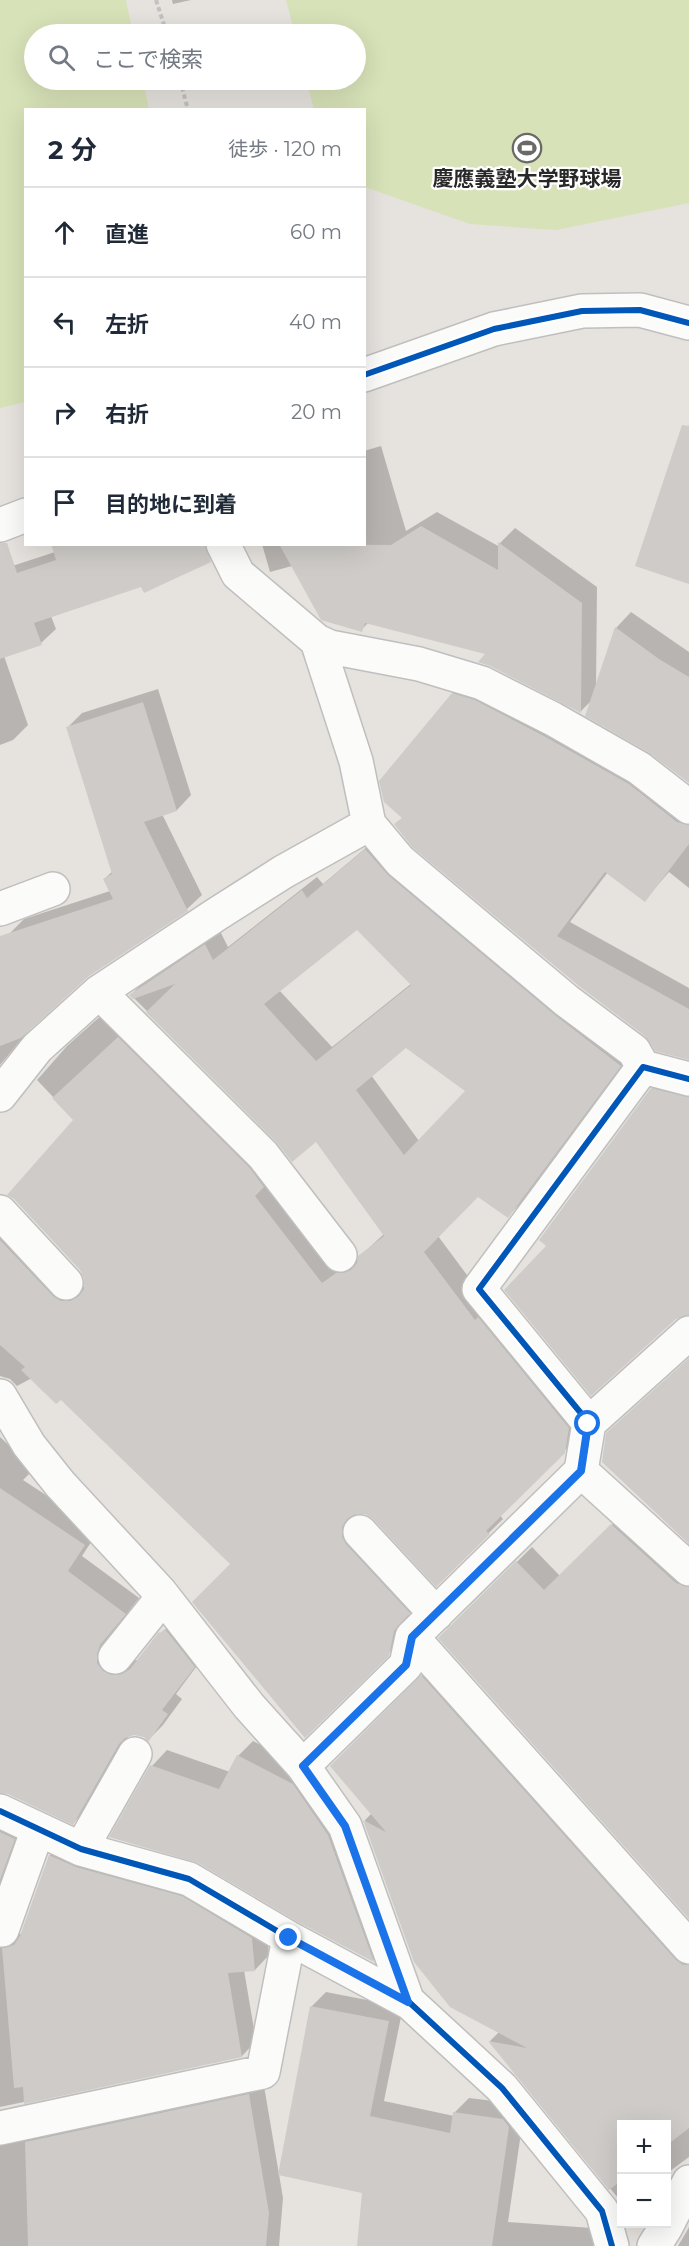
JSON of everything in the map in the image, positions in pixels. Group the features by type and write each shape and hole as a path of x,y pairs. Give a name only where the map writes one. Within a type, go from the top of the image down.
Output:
{"street":[{"path":"366,374 494,329 582,311 640,310 689,323"},
{"path":"0,525 24,516"},
{"path":"224,546 238,574 317,641 330,647 419,664 482,683 554,719 639,768 689,807"},
{"path":"317,641 356,761 369,824 400,861 567,1001 634,1050 643,1067 689,1079"},
{"path":"0,1095 37,1048 99,992 264,884 369,824"},
{"path":"0,909 53,889"},
{"path":"99,992 263,1155 340,1255"},
{"path":"588,1424 479,1289 643,1067"},
{"path":"0,1212 66,1284"},
{"path":"303,1766 406,1665 412,1637 581,1471 588,1424 689,1333"},
{"path":"0,1396 29,1445 60,1484 163,1597 249,1706 303,1766 345,1826 408,2002"},
{"path":"581,1471 689,1569"},
{"path":"360,1532 436,1614"},
{"path":"115,1658 163,1597"},
{"path":"412,1637 689,1947"},
{"path":"81,1849 135,1754"},
{"path":"0,1811 81,1849 189,1879 289,1938 408,2002 502,2088 602,2211 612,2246"},
{"path":"2,1930 38,1829"},
{"path":"0,2128 263,2072 289,1938"},
{"path":"654,2246 666,2228 689,2181"}],"path":[{"path":"156,0 163,24"},
{"path":"183,90 188,108"}],"green space":[{"path":"0,0 126,0 131,24 24,24 24,90 145,90 149,108 24,108 24,402 0,408"},
{"name":"慶應義塾大学野球場","path":"286,0 689,0 689,203 556,230 470,224 366,187 366,108 314,108 309,90 366,90 366,24 292,24"}],"building":[{"path":"682,425 689,426 689,584 635,566"},
{"path":"421,526 498,570 498,542 582,603 581,713 478,662 485,654 365,623 362,632 321,620 280,546 391,545"},
{"path":"0,543 7,543 17,573 56,560 52,546 206,546 211,562 144,593 141,587 34,623 42,645 0,659"},
{"path":"615,627 659,659 689,677 689,783 648,752 585,716"},
{"path":"452,693 475,700 544,736 629,784 677,822 689,825 689,844 645,902 605,872 557,936 689,1009 689,1060 655,1051 645,1036 579,986 413,848 394,824 402,818 384,802 379,781"},
{"path":"143,702 177,811 144,822 188,911 89,976 21,1038 0,1046 0,936 113,899 103,879 112,874 66,727"},
{"path":"365,849 388,875 555,1015 621,1066 508,1218 478,1197 424,1252 475,1320 478,1317 569,1428 565,1453 486,1531 490,1534 436,1587 373,1519 365,1514 356,1514 347,1519 342,1527 342,1537 346,1544 410,1613 394,1631 389,1656 305,1738 192,1602 230,1564 61,1400 56,1404 21,1370 25,1367 0,1345 0,1240 53,1296 61,1301 70,1301 79,1296 84,1289 84,1279 80,1270 14,1199 7,1195 73,1120 52,1098 118,1037 249,1167 264,1187 255,1196 322,1283 336,1273 351,1270 357,1263 358,1256 384,1236 316,1142 292,1162 276,1142 146,1012 175,984 133,999 129,995 205,944 213,960 302,890 307,898","holes":["357,930 411,985 316,1061 264,1004","406,1048 465,1091 404,1155 356,1090"]},
{"path":"651,1088 689,1097 689,1315 676,1319 591,1396 504,1290 546,1246 539,1240"},
{"path":"689,1358 689,1544 602,1462 606,1433"},
{"path":"0,1488 85,1545 68,1571 126,1614 100,1645 97,1663 103,1671 112,1675 122,1674 130,1669 159,1632 165,1629 195,1667 162,1710 168,1714 148,1742 144,1737 134,1735 125,1738 119,1744 73,1825 8,1794 0,1793"},
{"path":"611,1524 676,1583 689,1587 689,1919 438,1638 516,1561 544,1590"},
{"path":"421,1675 675,1959 683,1965 689,1965 689,2128 671,2142 671,2120 617,2120 617,2184 609,2190 488,2041 527,2048 450,2007 414,1962 363,1820 386,1832 330,1766"},
{"path":"237,1755 293,1784 328,1835 374,1962 298,1922 198,1863 109,1837 150,1765 219,1789"},
{"path":"0,1832 15,1839 0,1880"},
{"path":"49,1855 76,1867 182,1896 252,1938 255,1971 228,1973 242,2057 24,2104 23,2087 14,2088 2,1948 14,1945 20,1936"},
{"path":"310,2006 389,2021 370,2116 450,2133 453,2112 503,2119 509,2127 492,2246 357,2246 362,2193 278,2175"},
{"path":"249,2094 269,2213 266,2246 28,2246 25,2142"}],"cycle path":[{"path":"366,374 494,329 582,311 640,310 689,323"},
{"path":"581,1471 589,1423 479,1289 643,1067 689,1079"},
{"path":"0,1811 81,1849 189,1879 289,1938 410,2003 502,2088 602,2211 612,2246"}],"place":[{"name":"慶應義塾大学野球場","path":"527,148"}],"route":[{"path":"289,1938 408,2002 345,1826 303,1766 406,1665 412,1637 581,1471 588,1424"}]}
